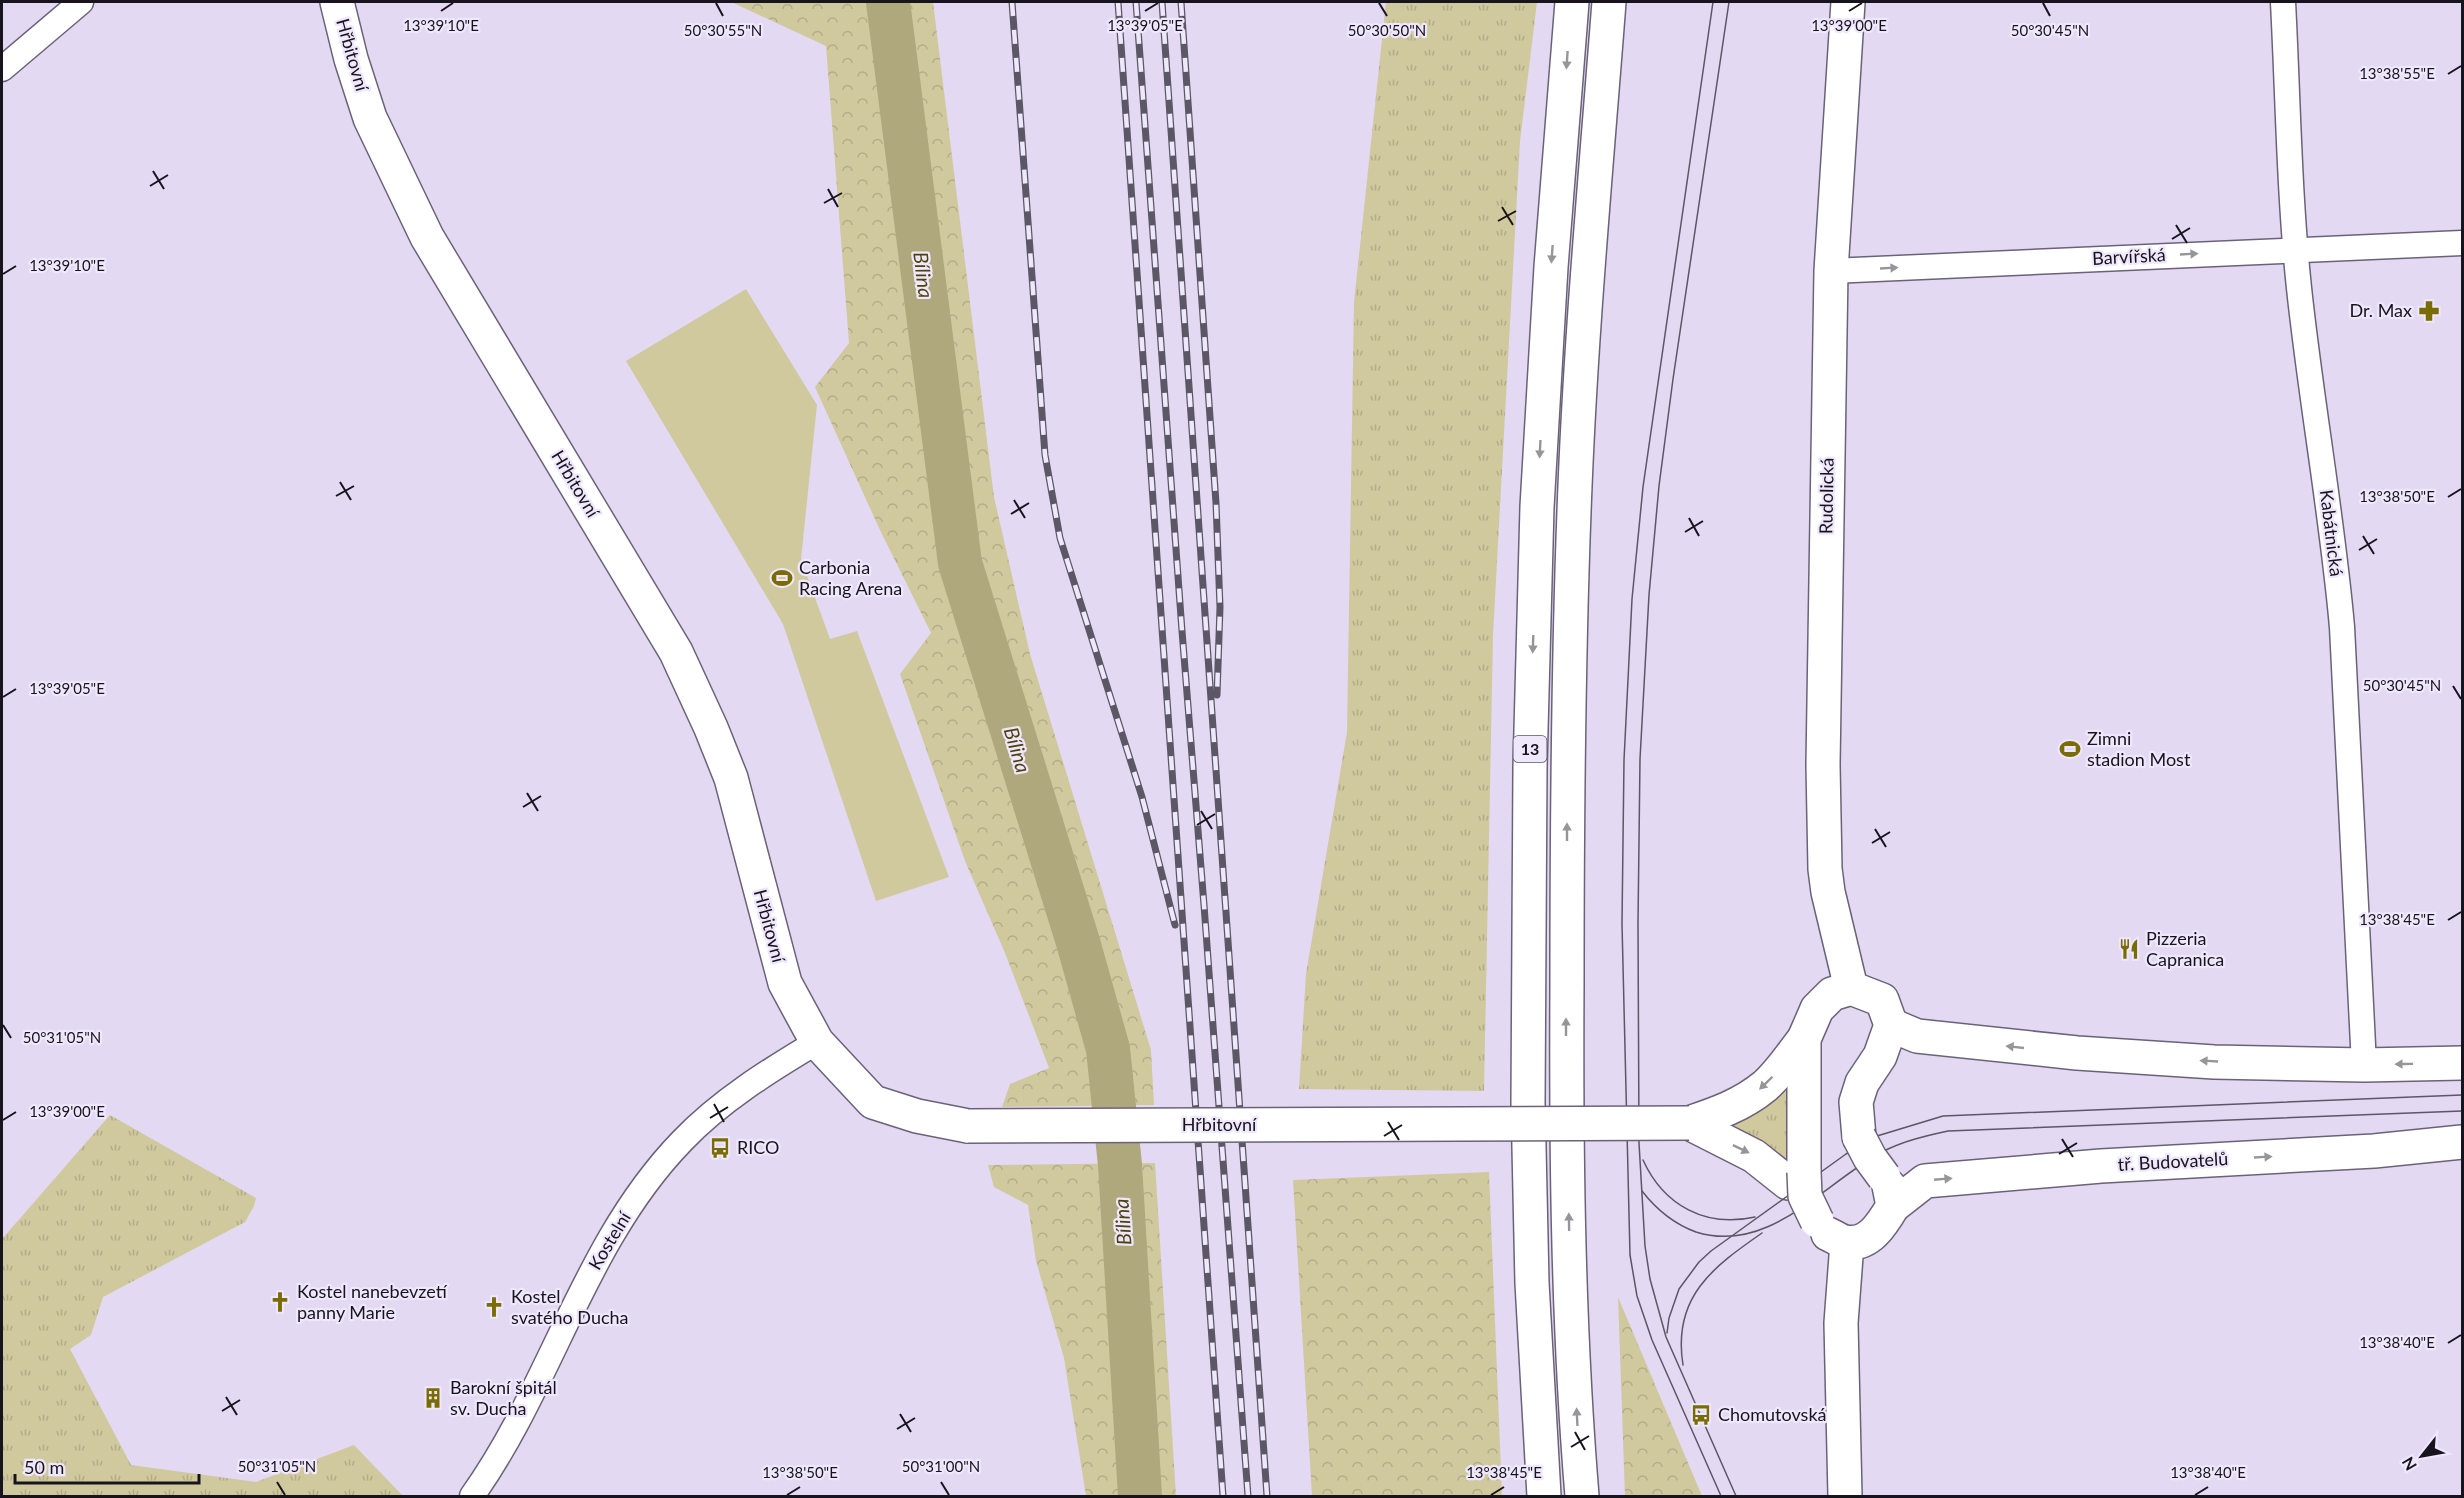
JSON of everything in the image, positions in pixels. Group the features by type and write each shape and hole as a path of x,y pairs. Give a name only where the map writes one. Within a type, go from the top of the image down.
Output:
{"main road":[{"name":"Hřbitovní","path":"337,2 351,59 370,118 427,237 676,652 711,728 731,778 785,982 817,1042 873,1102 917,1116 968,1126 1689,1123"},
{"name":"13","path":"1544,1497 1531,1261 1528,1102 1530,767 1537,507 1551,267 1572,2"},
{"name":"13","path":"1582,1497 1571,1296 1566,1105 1567,771 1575,496 1588,273 1609,2"},
{"name":"Rudolická","path":"1848,2 1831,271 1823,765 1825,869 1828,892 1851,988"},
{"path":"1689,1123 1730,1109 1766,1084 1804,1039 1817,1009 1832,994 1851,988 1882,1000 1892,1025 1880,1056 1862,1083 1856,1102 1859,1137 1888,1192 1881,1225 1868,1239 1846,1243 1823,1231 1804,1193 1804,1039"},
{"path":"1892,1025 1917,1036 2076,1053 2214,1062 2364,1065 2463,1063"},
{"path":"1689,1123 1754,1156 1804,1193"},
{"name":"tř. Budovatelů","path":"1888,1192 1926,1181 2101,1166 2374,1151 2463,1142"},
{"path":"1845,1497 1840,1323 1846,1243"}],"street":[{"path":"2,69 81,2"},
{"name":"Kabátnická","path":"2283,2 2296,250 2319,448 2337,567 2342,627 2364,1065"},
{"name":"Barvířská","path":"1831,271 2463,243"},
{"name":"Kostelní","path":"472,1497 498,1461 612,1235 648,1180 682,1141 717,1109 778,1065 817,1042"}],"green space":[{"path":"731,2 933,2 994,497 1030,654 1151,1050 1154,1105 1002,1107 1010,1084 1049,1068 1005,953 965,861 900,674 931,633 879,528 815,387 849,343 826,46"},
{"path":"1386,2 1537,2 1520,141 1493,635 1484,1091 1299,1089 1306,974 1347,732 1354,302"},
{"name":"Carbonia Racing Arena","path":"746,289 817,405 801,559 830,639 857,631 949,877 876,901 783,624 626,361"},
{"path":"1785,1087 1788,1093 1787,1159 1726,1127"},
{"path":"110,1115 256,1198 245,1222 103,1297 91,1335 70,1349 131,1465 256,1482 354,1445 403,1496 2,1496 2,1239"},
{"path":"1155,1163 1176,1496 1086,1496 1064,1358 1036,1261 1028,1205 994,1187 988,1165"},
{"path":"1489,1172 1502,1496 1312,1496 1293,1180"},
{"path":"1618,1297 1702,1496 1625,1496"}],"waterway":[{"name":"Bílina","path":"888,2 960,563 1078,942 1108,1049 1120,1165 1140,1496"}],"tram line":[{"path":"1713,2 1643,487 1632,599 1624,760 1622,924 1630,1255 1637,1296 1652,1340 1721,1496"},
{"path":"1729,2 1673,379 1659,486 1649,595 1640,759 1639,1143 1645,1246 1650,1279 1666,1337 1736,1496"},
{"path":"1667,1333 1669,1318 1679,1289 1699,1262 1711,1251 1846,1154 1877,1136 1943,1116 2462,1095"},
{"path":"1642,1191 1659,1210 1680,1225 1696,1232 1723,1236 1748,1234 1772,1225 1795,1212 1882,1152 1906,1142 1948,1131 2462,1111"},
{"path":"1643,1160 1662,1190 1688,1210 1720,1219 1737,1220 1755,1217"},
{"path":"1683,1365 1681,1341 1690,1302 1700,1286 1727,1258 1762,1233"}],"railway":[{"path":"1012,2 1045,455 1060,538 1142,797 1175,925"},
{"path":"1118,2 1223,1496"},
{"path":"1136,2 1248,1496"},
{"path":"1162,2 1267,1496"},
{"path":"1181,2 1216,503 1220,607 1217,695"}],"place":[{"name":"Dr. Max","path":"2429,311"},
{"name":"Carbonia Racing Arena","path":"782,578"},
{"name":"Zimni stadion Most","path":"2070,749"},
{"name":"Pizzeria Capranica","path":"2129,949"},
{"name":"RICO","path":"720,1148"},
{"name":"Kostel nanebevzetí panny Marie","path":"280,1302"},
{"name":"Kostel svatého Ducha","path":"494,1307"},
{"name":"Barokní špitál sv. Ducha","path":"433,1398"},
{"name":"Chomutovská","path":"1701,1415"}]}
